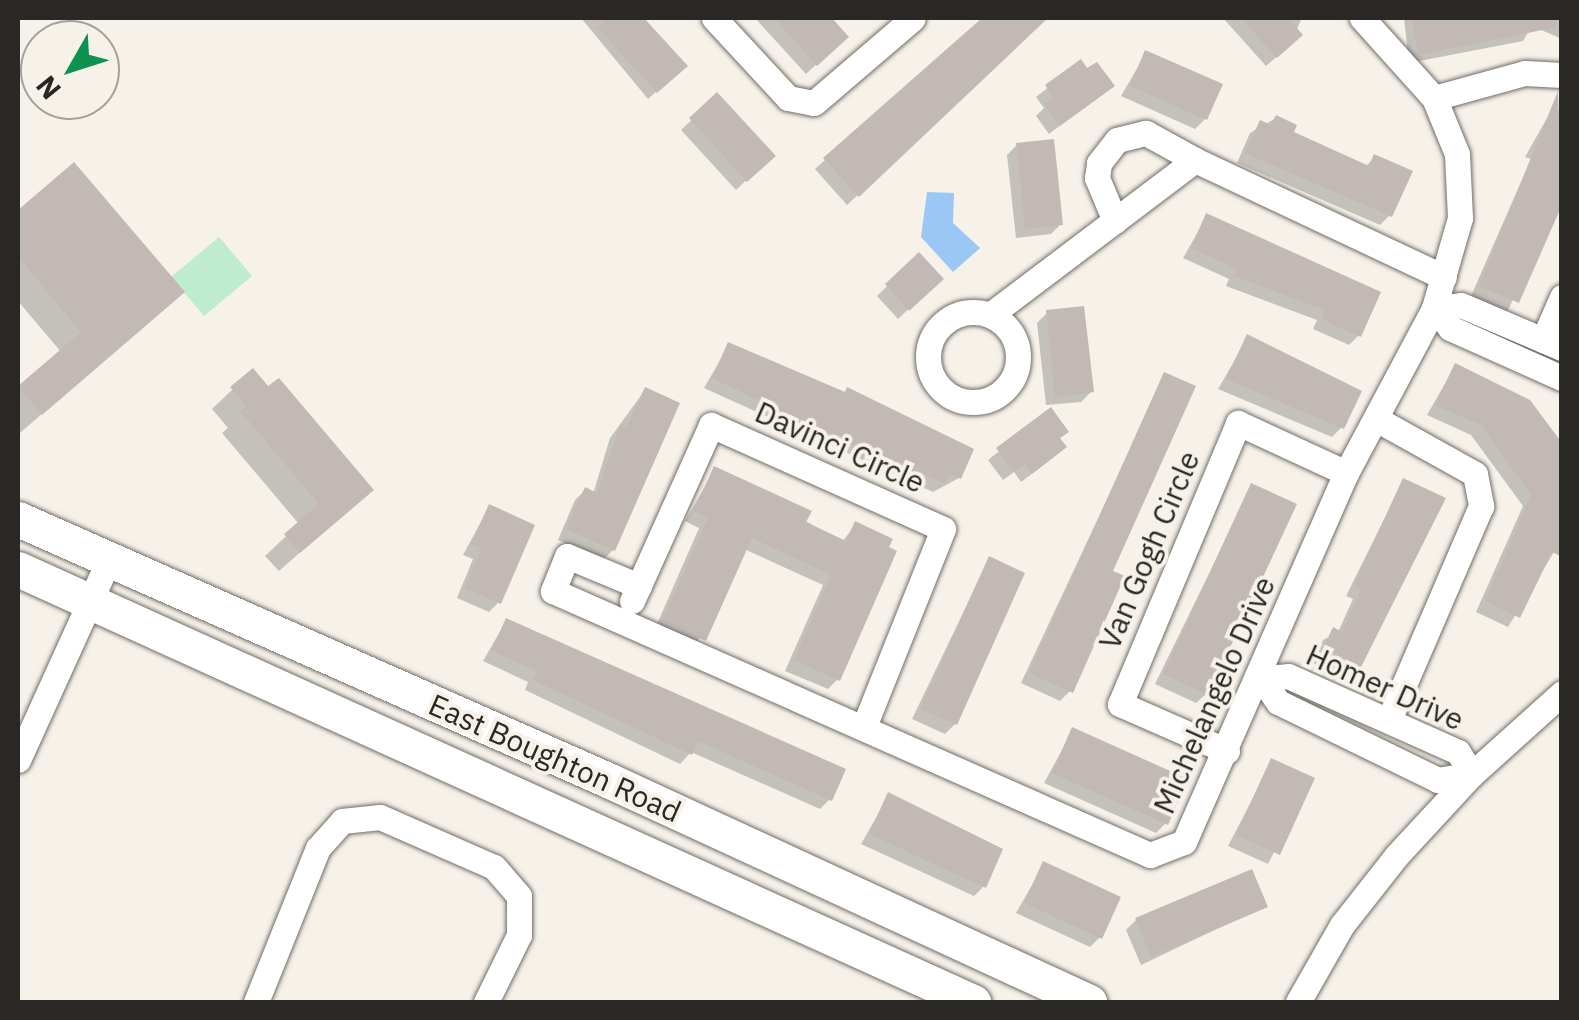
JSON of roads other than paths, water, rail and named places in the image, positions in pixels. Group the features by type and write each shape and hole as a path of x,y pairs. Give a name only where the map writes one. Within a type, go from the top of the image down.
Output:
{"main road":[{"name":"East Boughton Road","path":"18,520 1089,1002"},
{"name":"East Boughton Road","path":"18,569 973,1002"}],"street":[{"path":"714,18 788,98 814,103 883,27 913,18"},
{"name":"Michelangelo Drive","path":"639,586 567,556 553,591 1150,855 1184,842 1261,678 1346,473 1378,420 1434,308 1460,218 1457,154 1434,98 1362,18"},
{"path":"1434,98 1526,73 1562,75"},
{"path":"1114,221 1096,178 1106,150 1117,140 1146,133 1194,160 1444,277"},
{"path":"990,316 1194,160"},
{"path":"1434,308 1461,305 1552,344 1562,296"},
{"path":"1434,308 1450,328 1562,378"},
{"path":"1378,420 1475,474 1481,506 1389,720"},
{"name":"Van Gogh Circle","path":"1227,752 1120,704 1238,423 1346,473"},
{"name":"Davinci Circle","path":"623,620 712,425 942,529 864,727"},
{"path":"18,760 108,559"},
{"name":"Homer Drive","path":"1288,676 1389,720 1458,752 1472,774 1438,780 1278,702 1261,678 1288,676"},
{"path":"1298,1002 1342,925 1472,774 1562,693"},
{"path":"256,1002 318,848 342,820 380,817 494,867 519,896 518,935 486,1002"}],"water":[{"path":"927,192 954,193 953,223 980,248 953,272 921,237"}]}
